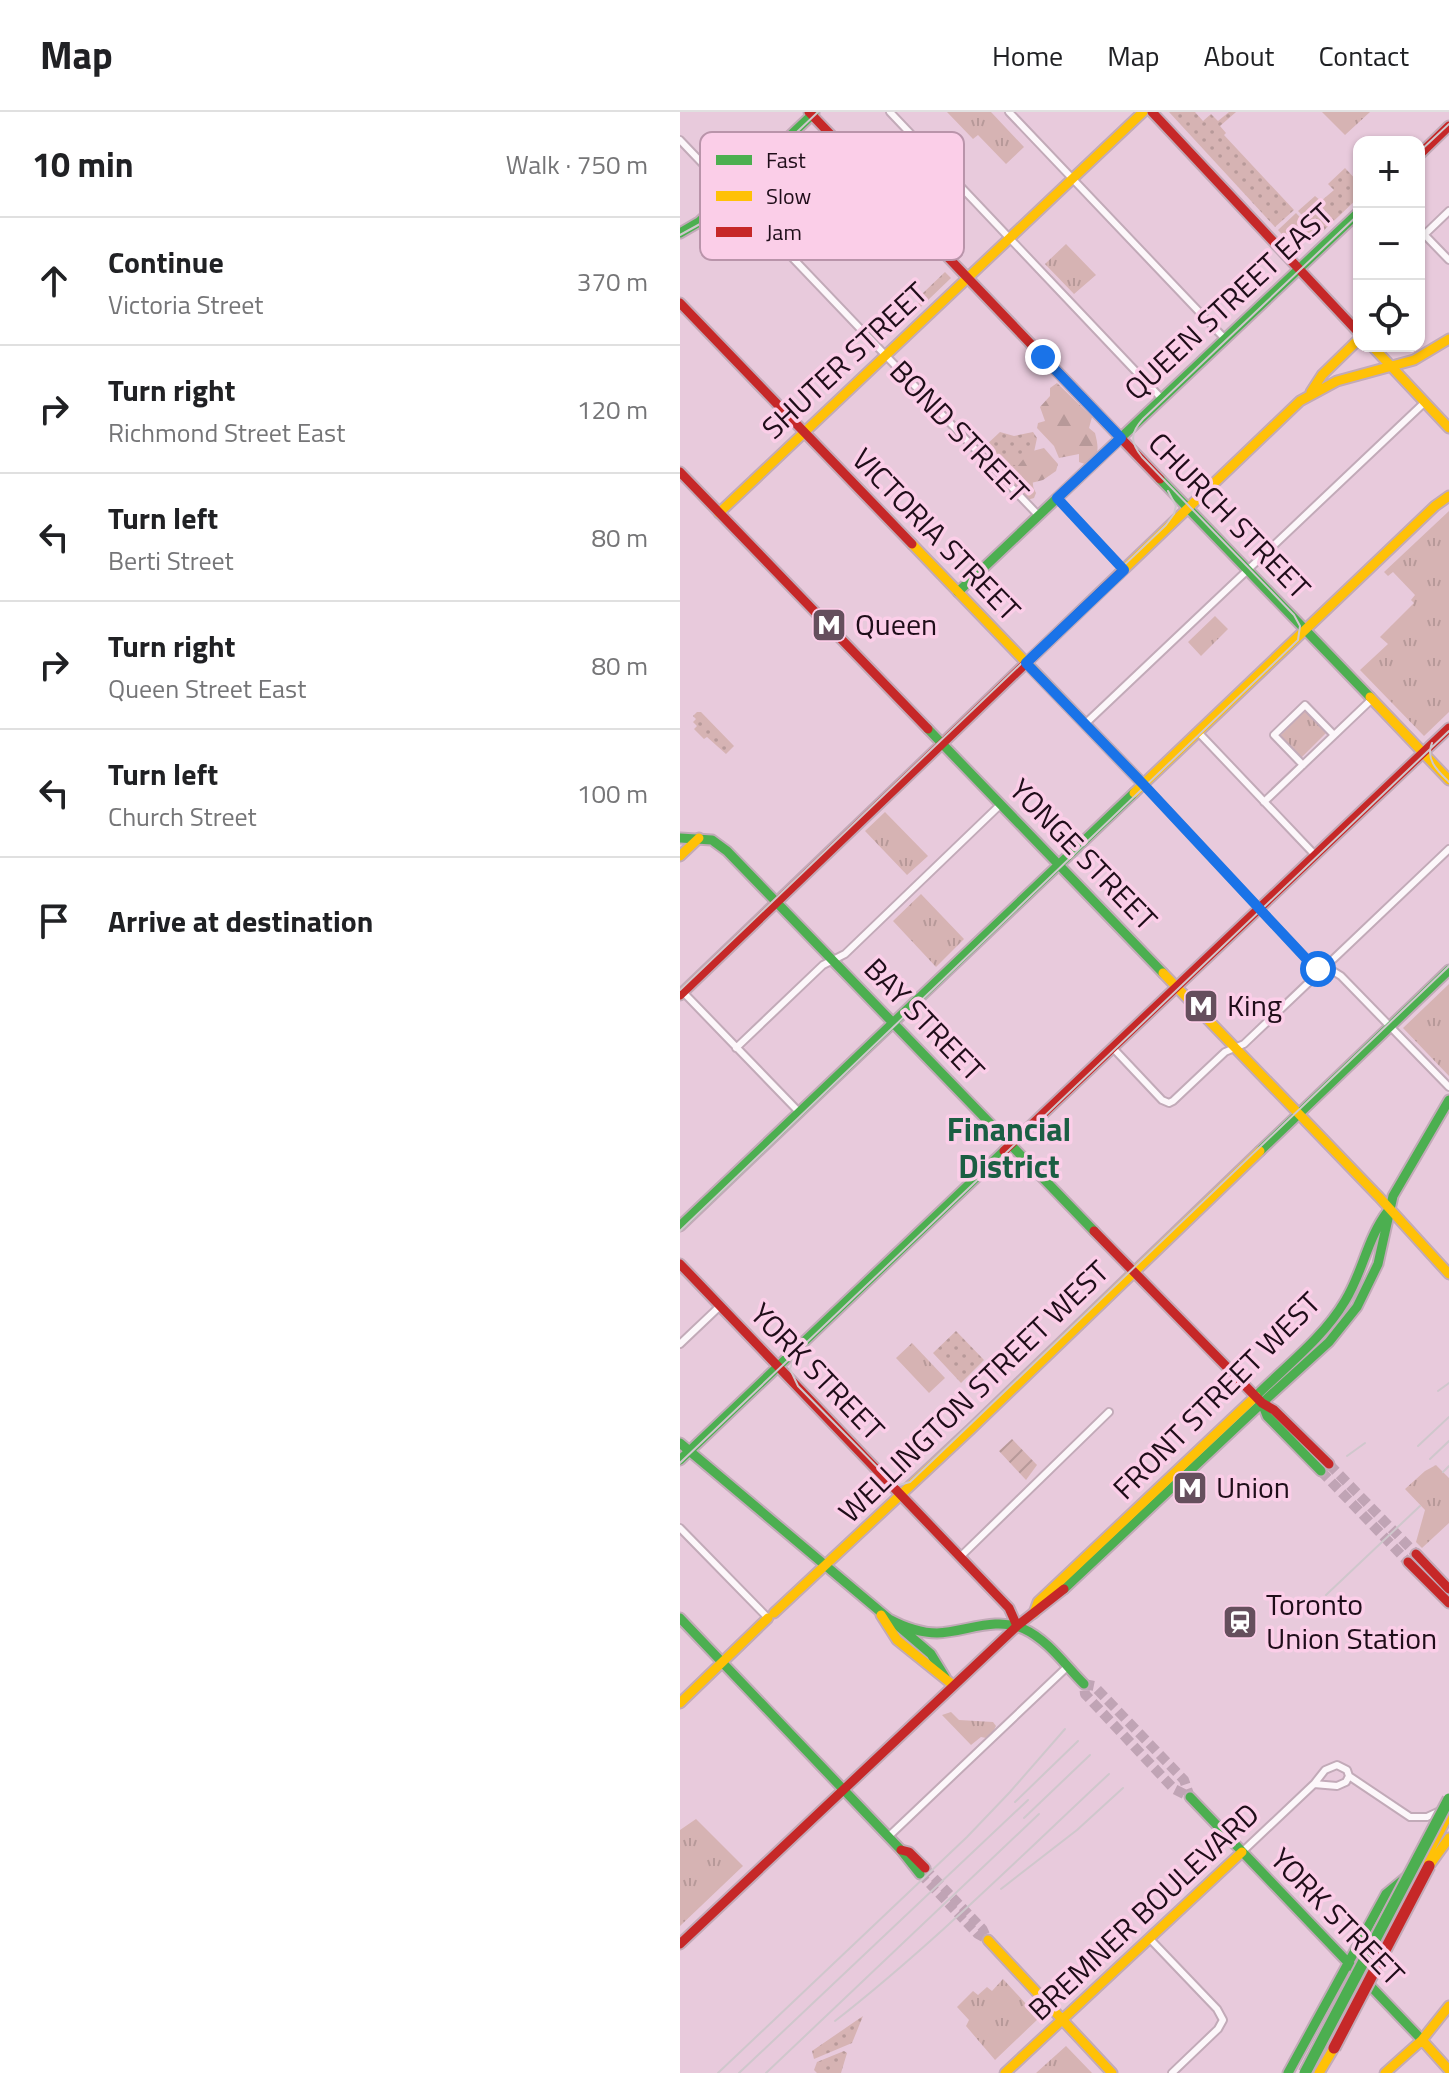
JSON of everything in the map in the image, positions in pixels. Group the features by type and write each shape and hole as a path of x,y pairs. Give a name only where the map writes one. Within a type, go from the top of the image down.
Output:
{"main road":[{"name":"SHUTER STREET","path":"719,513 1143,112"},
{"path":"1152,112 1353,330"},
{"path":"792,132 812,113"},
{"name":"CHURCH STREET","path":"812,113 830,132"},
{"path":"1425,149 1449,126"},
{"name":"QUEEN STREET EAST","path":"958,592 1353,218"},
{"path":"680,233 700,221"},
{"name":"CHURCH STREET","path":"951,260 1449,780"},
{"name":"VICTORIA STREET","path":"680,303 1143,784"},
{"path":"1311,392 1346,377 1415,363 1449,339"},
{"path":"682,993 1311,392 1322,375 1353,342"},
{"path":"1378,352 1449,428"},
{"name":"YONGE STREET","path":"680,472 1299,1114 1449,1274"},
{"path":"680,1226 1449,496"},
{"path":"680,1460 685,1447 778,1367 1449,728"},
{"name":"BAY STREET","path":"680,838 712,840 727,851 1134,1273 1259,1399 1274,1410 1325,1467"},
{"path":"680,856 699,838"},
{"name":"WELLINGTON STREET WEST","path":"680,1703 1449,970"},
{"name":"FRONT STREET WEST","path":"680,1944 843,1790 949,1681 1034,1613 1038,1602 1073,1576 1259,1399 1329,1342 1357,1307 1370,1266 1374,1228 1389,1209 1393,1196 1449,1100"},
{"name":"YORK STREET","path":"680,1264 1009,1608 1017,1626 1033,1634 1084,1684"},
{"name":"FRONT STREET WEST","path":"1259,1399 1320,1333 1370,1266"},
{"path":"1320,1333 1329,1342"},
{"path":"685,1447 936,1659 949,1681"},
{"path":"1449,1589 1412,1558 1449,1603"},
{"path":"880,1613 897,1640 949,1681"},
{"path":"680,1618 888,1837 901,1850 909,1852 922,1871"},
{"path":"895,1623 935,1633 987,1623 1017,1626"},
{"name":"YORK STREET","path":"1190,1797 1449,2070"},
{"path":"1307,2073 1449,1799"},
{"path":"1321,2073 1449,1814"},
{"path":"1307,2073 1449,1828"},
{"path":"1288,2073 1386,1894 1426,1865 1449,1838"},
{"name":"BREMNER BOULEVARD","path":"1005,2073 1242,1852"},
{"path":"988,1940 1112,2073"},
{"path":"1385,2073 1422,2040 1449,2006"}],"street":[{"path":"890,112 909,132"},
{"path":"1009,112 1225,339"},
{"name":"BOND STREET","path":"680,140 700,162"},
{"path":"964,190 1162,399"},
{"path":"1425,230 1449,211"},
{"path":"1425,235 1449,260"},
{"name":"BOND STREET","path":"794,260 1039,516"},
{"path":"1085,724 1425,402"},
{"path":"1057,498 1124,570"},
{"path":"1264,802 1372,699"},
{"path":"1303,765 1274,735 1292,717 1305,705 1334,735"},
{"path":"1198,732 1315,855"},
{"name":"VICTORIA STREET","path":"1143,784 1313,966 1341,976 1449,1087"},
{"path":"736,1048 823,965 845,954 1001,804"},
{"path":"1112,1047 1166,1103 1175,1099 1225,1052 1244,1044 1449,849"},
{"path":"682,993 799,1112"},
{"path":"680,1344 720,1306"},
{"path":"960,1557 1109,1412"},
{"path":"680,1528 771,1615"},
{"path":"888,1837 1067,1667"},
{"name":"BREMNER BOULEVARD","path":"1242,1852 1325,1770 1335,1765 1344,1767 1349,1776"},
{"path":"1314,1784 1340,1786 1349,1776 1410,1817 1427,1817 1449,1807"},
{"path":"1150,1939 1217,2009 1223,2020 1218,2029 1172,2073"}],"green space":[{"path":"947,112 991,112 1024,147 1006,164 978,135 973,139"},
{"path":"1169,112 1195,112 1203,121 1211,114 1218,121 1229,112 1236,112 1220,126 1226,133 1224,135 1294,210 1275,227"},
{"path":"1322,112 1370,112 1345,135"},
{"path":"1345,168 1353,177 1353,203 1320,234 1298,211 1315,196 1321,201 1334,190 1328,184"},
{"path":"1296,213 1315,233 1306,241 1295,241 1290,235 1286,239 1278,230"},
{"path":"1066,244 1096,275 1074,294 1045,264"},
{"path":"945,272 951,278 900,327 898,323"},
{"path":"1057,383 1092,417 1089,428 1095,433 1097,452 1085,464 1079,462 1079,454 1059,458 1054,446 1037,428 1038,423 1045,421 1040,407 1050,396 1050,388"},
{"path":"1000,432 1014,436 1033,432 1037,438 1031,466 1032,497 984,447"},
{"path":"1044,448 1058,464 1056,471 1043,480 1031,483 1036,493 1034,498 1027,500 1001,470 1010,456 1014,455 1016,460 1013,464 1017,467 1029,452"},
{"path":"1449,511 1449,712 1424,736 1360,670 1388,644 1380,637 1414,603 1411,600 1415,595 1393,572 1388,576 1384,572"},
{"path":"1215,616 1228,629 1201,656 1188,642"},
{"path":"1305,711 1326,733 1301,758 1280,736"},
{"path":"701,712 734,746 726,754 694,729 697,726 693,716"},
{"path":"885,812 928,856 907,875 865,831"},
{"path":"921,894 964,939 936,967 893,921"},
{"path":"1449,984 1449,1076 1403,1028"},
{"path":"956,1331 984,1360 961,1383 933,1353"},
{"path":"912,1343 945,1378 929,1393 896,1358"},
{"path":"1012,1439 1037,1465 1026,1480 999,1451"},
{"path":"1436,1465 1449,1478 1449,1523 1422,1548 1416,1542 1425,1510 1405,1489"},
{"path":"951,1712 959,1720 993,1722 996,1726 986,1738 981,1737 971,1745 942,1715"},
{"path":"696,1819 743,1866 680,1926 680,1830"},
{"path":"1003,1979 1039,2018 995,2060 966,2026 969,2020 957,2007 973,1991 978,1995 987,1987 992,1991"},
{"path":"863,2016 852,2043 814,2059 812,2051"},
{"path":"1066,2046 1092,2073 1036,2073"},
{"path":"844,2051 847,2053 841,2073 817,2073 814,2070 817,2062"}],"tunnel":[{"path":"1329,1464 1416,1554"},
{"path":"1321,1471 1408,1562"},
{"path":"1084,1684 1094,1686 1184,1780 1190,1797 1174,1789 1085,1694 1084,1684"},
{"path":"925,1868 983,1929 988,1940"},
{"path":"920,1874 977,1934 988,1940"}],"tram line":[{"path":"797,132 818,112"},
{"path":"1425,146 1449,124"},
{"path":"680,1231 1298,640 1300,626 1294,615 1142,457 1133,438 1143,419 1353,220"},
{"path":"680,235 700,224"},
{"path":"680,990 1166,525 1176,506 1168,491"},
{"path":"680,1463 1449,731"},
{"path":"1432,743 1431,760 1449,782"},
{"path":"795,1354 790,1369 798,1386 889,1479 899,1485 910,1482 1449,966"}],"railway":[{"path":"1438,1391 1449,1383"},
{"path":"1418,1446 1449,1417"},
{"path":"1430,1459 1449,1441"},
{"path":"1347,1456 1365,1443"},
{"path":"1443,1472 1449,1466"},
{"path":"1326,1595 1420,1506"},
{"path":"718,2073 967,1837 1065,1729"},
{"path":"1015,1802 1078,1741"},
{"path":"1024,1818 1090,1755"},
{"path":"835,2021 941,1932 1109,1774"},
{"path":"1001,1889 1077,1830 1123,1788"},
{"path":"739,2073 1028,1800"},
{"path":"766,2073 1039,1814"}],"traffic: fast":[{"path":"794,132 814,113"},
{"path":"958,592 1353,218"},
{"path":"680,233 700,221"},
{"path":"1160,479 1370,697"},
{"path":"928,729 1163,973"},
{"path":"680,1226 1134,793"},
{"path":"680,838 712,840 727,851 1094,1231"},
{"path":"1260,1151 1449,970"},
{"path":"1262,1403 1329,1342 1357,1307 1378,1264 1393,1196 1449,1100"},
{"path":"680,1460 1004,1151"},
{"path":"1256,1396 1315,1339 1336,1314 1351,1290 1375,1232 1388,1211"},
{"path":"1064,1589 1262,1403"},
{"path":"1262,1403 1267,1416 1321,1471"},
{"path":"680,1443 889,1619 931,1633 991,1624 1013,1625 1049,1646 1084,1684"},
{"path":"680,1618 901,1850 920,1874"},
{"path":"896,1624 931,1654 945,1677"},
{"path":"1190,1797 1422,2040"},
{"path":"1305,2073 1449,1799"},
{"path":"1288,2073 1386,1894 1410,1874"}],"traffic: slow":[{"path":"719,513 1143,112"},
{"path":"1119,574 1300,401 1337,381 1414,360 1449,339"},
{"path":"1311,392 1322,375 1353,345"},
{"path":"1378,352 1449,428"},
{"path":"1134,793 1449,496"},
{"path":"912,544 1143,784"},
{"path":"1370,697 1449,780"},
{"path":"680,856 699,838"},
{"path":"1163,973 1449,1274"},
{"path":"774,1613 1260,1151"},
{"path":"1034,1613 1038,1602 1256,1396"},
{"path":"881,1615 897,1640 953,1685"},
{"path":"680,1703 768,1618"},
{"path":"1343,2013 1449,1814"},
{"path":"1429,1866 1449,1838"},
{"path":"1005,2073 1242,1852"},
{"path":"988,1940 1112,2073"},
{"path":"1385,2073 1422,2040 1449,2006"},
{"path":"1422,2040 1449,2070"},
{"path":"1319,2073 1334,2048"}],"traffic: jam":[{"path":"809,112 828,132"},
{"path":"1152,112 1353,327"},
{"path":"1425,149 1449,126"},
{"path":"951,260 1160,479"},
{"path":"680,303 912,544"},
{"path":"680,472 928,729"},
{"path":"680,995 1119,574"},
{"path":"1004,1151 1449,728"},
{"path":"1094,1231 1262,1403 1274,1410 1329,1464"},
{"path":"680,1264 1009,1608 1017,1626 1064,1589"},
{"path":"1416,1554 1449,1589"},
{"path":"1408,1562 1449,1603"},
{"path":"680,1944 1017,1626"},
{"path":"901,1850 909,1852 925,1868"},
{"path":"1334,2048 1429,1866"}],"place":[{"name":"Queen","path":"829,625"},
{"name":"King","path":"1201,1006"},
{"name":"Union","path":"1190,1488"},
{"name":"Toronto Union Station","path":"1240,1622"}],"district":[{"name":"Financial District","path":"1009,1148"}],"route":[{"path":"1043,357 1121,438 1057,498 1124,570 1026,663 1318,969"}]}
